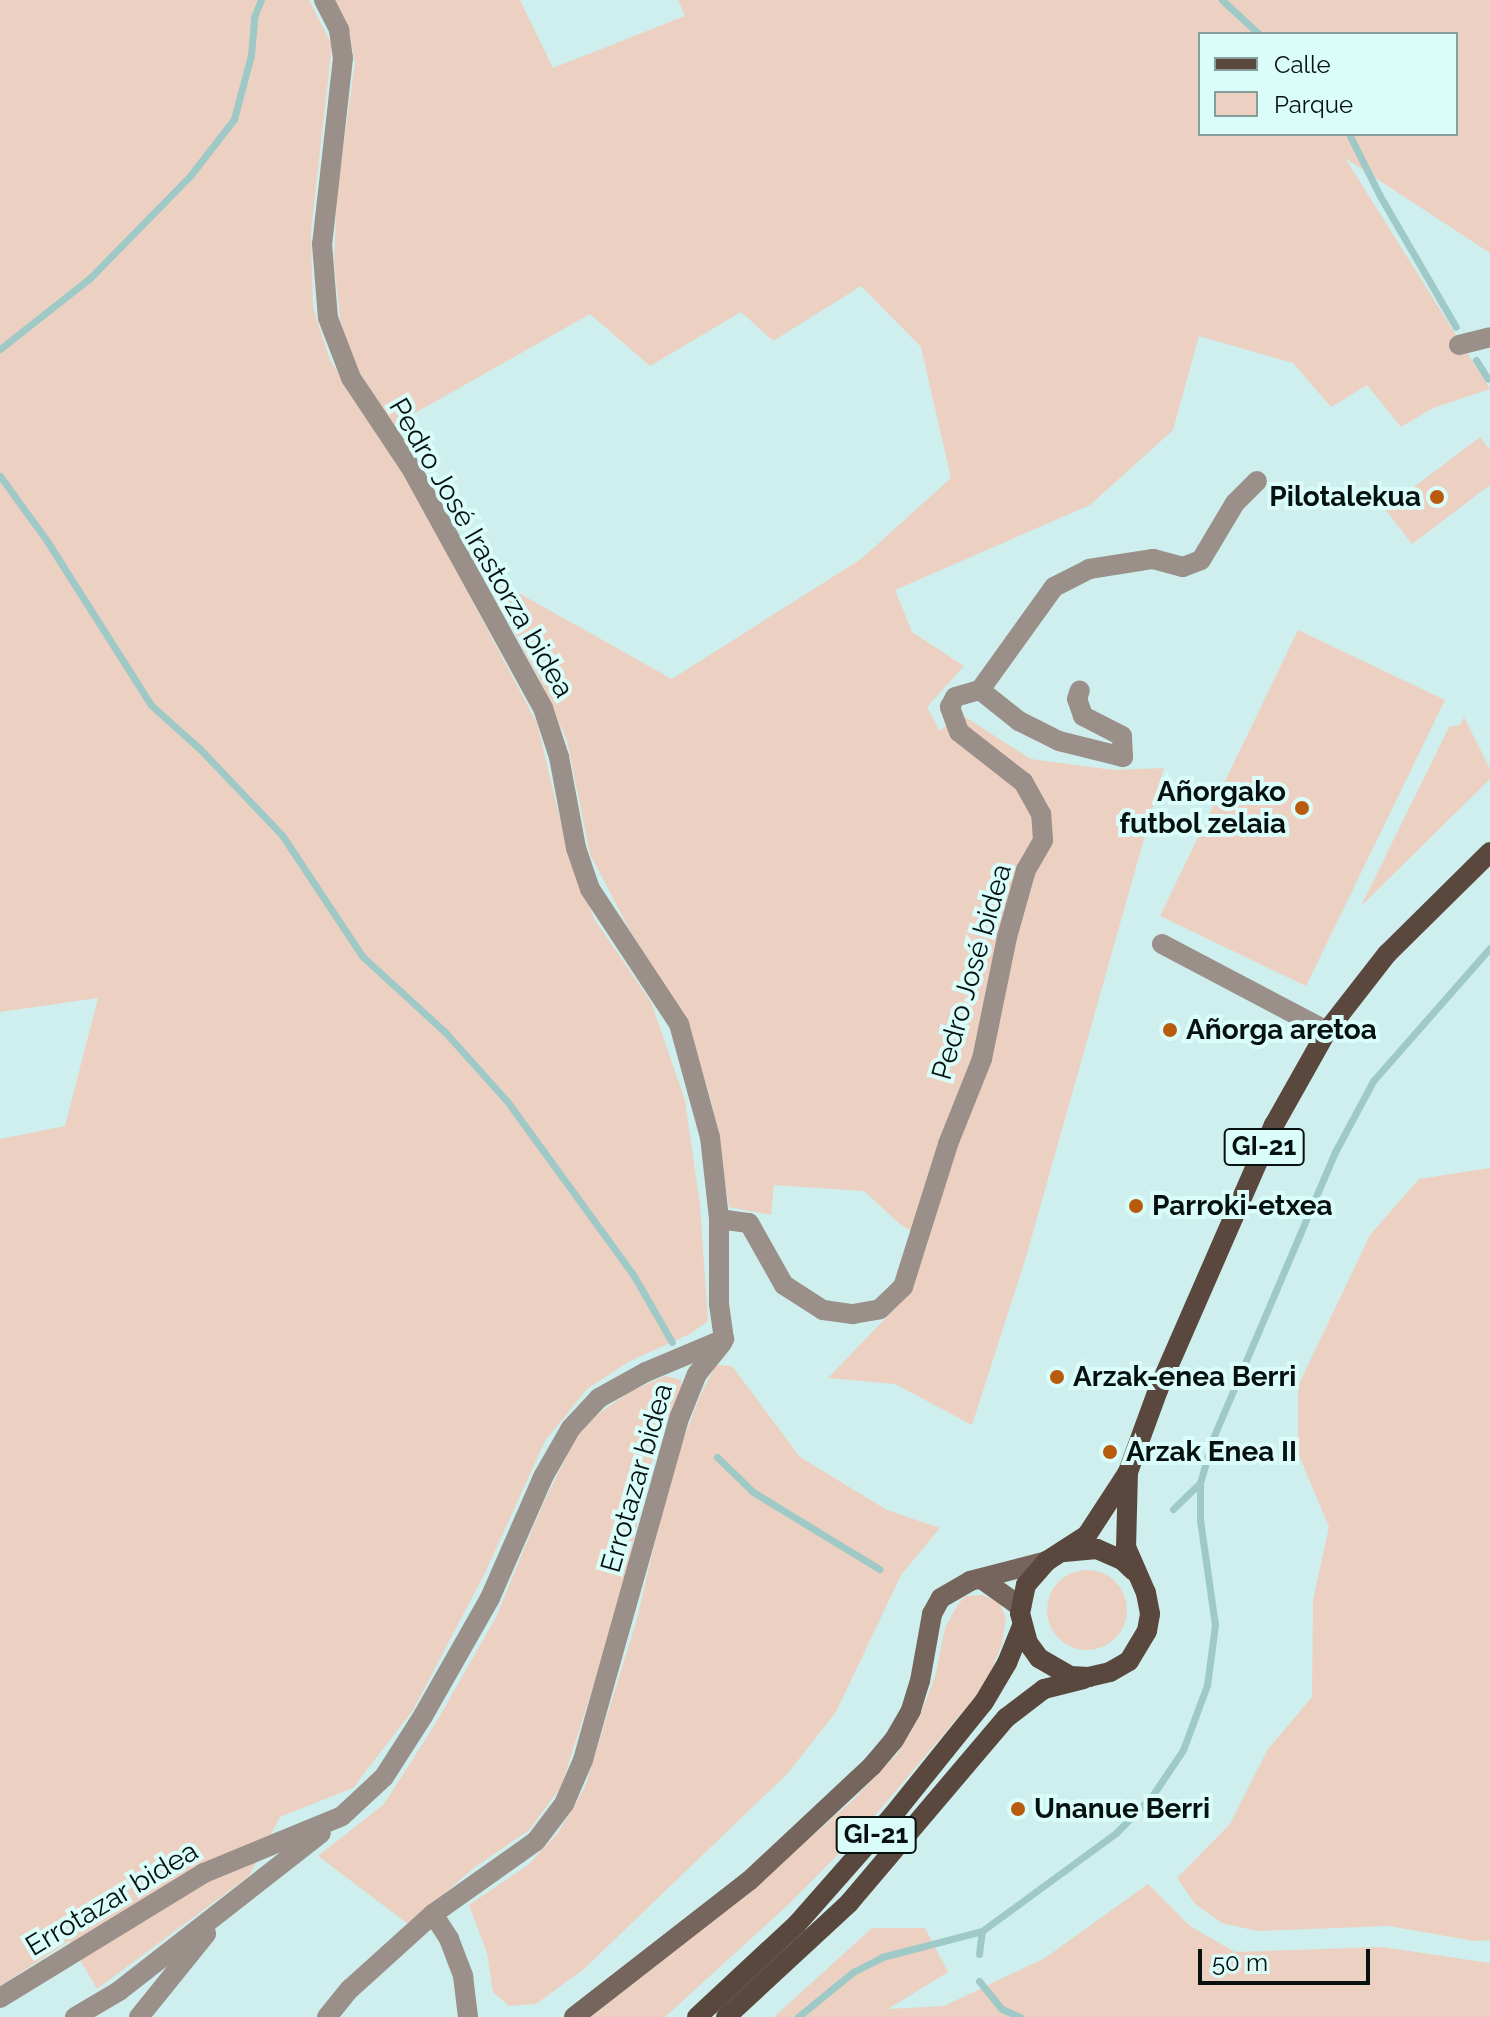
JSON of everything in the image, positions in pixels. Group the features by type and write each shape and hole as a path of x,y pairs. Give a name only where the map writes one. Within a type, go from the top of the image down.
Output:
{"main road":[{"name":"GI-21","path":"697,2017 797,1924 893,1815 984,1702 1007,1663 1022,1617 1026,1585 1054,1557 1087,1535 1128,1472 1163,1377 1274,1125 1327,1031 1387,954 1490,852"},
{"path":"1128,1472 1126,1547 1136,1574"},
{"path":"1054,1557 1097,1549 1122,1560 1136,1574"},
{"name":"GI-21","path":"726,2017 849,1903 1006,1718 1044,1689 1110,1672 1129,1661 1140,1647 1150,1614 1146,1593 1136,1574"},
{"path":"1022,1617 1028,1643 1046,1664 1070,1676 1089,1677"}],"street":[{"name":"Pedro José Irastorza bidea","path":"324,0 339,30 343,58 322,244 328,318 351,378 411,468 543,708 559,757 576,848 590,889 679,1024 710,1137 719,1219 719,1304 724,1339"},
{"path":"1459,345 1490,337"},
{"path":"1080,690 1077,699 1083,716 1122,736 1123,757 1059,741 1019,721 980,690 1054,587 1089,569 1153,559 1183,567 1201,560 1235,503 1257,481"},
{"name":"Pedro José bidea","path":"719,1219 749,1223 784,1285 823,1310 853,1314 880,1309 903,1287 948,1144 982,1059 1007,937 1026,870 1043,840 1041,814 1023,782 959,732 950,707 955,697 980,690"},
{"path":"1473,867 1490,839"},
{"path":"1162,944 1327,1031"},
{"name":"Errotazar bidea","path":"75,2017 119,1991 342,1816 384,1777 423,1716 490,1598 543,1477 571,1428 599,1398 646,1372 724,1339"},
{"name":"Errotazar bidea","path":"327,2017 350,1989 433,1914 536,1841 564,1804 583,1760 680,1416 697,1374 724,1339"},
{"path":"574,2017 749,1881 872,1766 894,1740 911,1710 920,1681 932,1614 941,1598 970,1581 983,1580 1054,1557"},
{"path":"983,1580 1022,1617"},
{"name":"Errotazar bidea","path":"0,1998 204,1873 342,1816"},
{"name":"Errotazar bidea","path":"139,2017 235,1900"},
{"path":"433,1914 449,1939 463,1976 468,2017"}],"green space":[{"path":"0,0 309,0 332,45 311,231 313,308 330,360 406,475 537,723 570,861 595,920 651,1002 685,1100 700,1205 708,1321 690,1334 630,1361 587,1389 545,1441 485,1573 413,1710 353,1788 280,1817 249,1876 97,1989 69,1941 0,1986 0,1139 65,1126 98,998 0,1012"},
{"path":"335,0 520,0 553,68 685,16 678,0 1490,0 1490,253 1345,158 1490,389 1433,408 1401,427 1367,385 1331,407 1293,363 1199,336 1173,430 1090,505 895,590 912,632 964,666 927,707 940,731 959,713 1031,759 1113,770 1164,768 1026,1257 972,1425 895,1384 828,1378 907,1296 929,1241 901,1225 864,1191 774,1185 771,1215 729,1207 713,1107 685,1018 629,929 590,854 567,741 541,682 483,573 672,679 861,559 951,478 921,347 861,286 773,341 741,312 650,366 590,314 392,426 350,356 340,319 334,262 337,191 355,63 348,25"},
{"name":"Pilotalekua","path":"1480,437 1490,450 1490,485 1412,544 1385,509"},
{"name":"Añorgako futbol zelaia","path":"1298,630 1445,700 1306,986 1160,916"},
{"path":"1464,717 1490,769 1490,779 1361,906 1449,727 1460,725"},
{"path":"1490,1168 1490,1940 1474,1941 1389,1926 1257,1931 1222,1923 1195,1904 1177,1878 1230,1824 1268,1749 1312,1697 1313,1600 1329,1527 1298,1453 1298,1386 1370,1235 1419,1179"},
{"path":"716,1365 732,1366 800,1457 887,1510 940,1528 901,1575 836,1712 788,1773 584,1969 536,2004 509,2006 493,1992 487,1953 469,1905 528,1865 558,1833 585,1787 637,1619 671,1473 699,1398"},
{"path":"666,1376 681,1380 682,1393 658,1437 615,1618 561,1787 529,1830 474,1868 408,1924 318,1856 384,1804 434,1726 496,1617 542,1506 577,1435 598,1414 631,1391"},
{"path":"1087,1570 1102,1573 1115,1582 1124,1595 1127,1610 1124,1625 1115,1638 1102,1647 1087,1650 1072,1647 1059,1638 1050,1625 1047,1610 1050,1595 1059,1582 1072,1573"},
{"path":"982,1595 999,1602 1006,1618 1002,1644 985,1685 867,1825 789,1904 665,2017 589,2017 768,1874 852,1801 898,1753 920,1715 935,1677 945,1628 966,1596"},
{"path":"1148,1884 1190,1926 1235,1952 1382,1947 1490,1963 1490,2017 774,2017 872,1928 925,1928 948,1972 888,2009 944,2006 1045,1958"}],"waterway":[{"path":"0,349 90,278 190,176 234,119 251,55 254,17 261,0"},
{"path":"1222,0 1257,32"},
{"path":"1350,136 1380,196 1456,327"},
{"path":"1476,360 1488,379"},
{"path":"0,476 47,541 151,705 200,749 282,835 362,956 445,1032 507,1101 634,1276 672,1342"},
{"path":"798,2017 853,1972 882,1957 982,1931 1116,1833 1152,1796 1183,1750 1207,1685 1215,1625 1200,1520 1200,1483 1213,1438 1335,1152 1373,1081 1490,948"},
{"path":"717,1457 753,1492 879,1569"},
{"path":"1173,1509 1200,1483"},
{"path":"979,1954 982,1931"},
{"path":"979,1981 1002,2009 1020,2017"}],"place":[{"name":"Pilotalekua","path":"1437,497"},
{"name":"Añorgako futbol zelaia","path":"1302,808"},
{"name":"Añorga aretoa","path":"1170,1030"},
{"name":"Parroki-etxea","path":"1136,1206"},
{"name":"Arzak-enea Berri","path":"1057,1377"},
{"name":"Arzak Enea II","path":"1110,1452"},
{"name":"Unanue Berri","path":"1018,1809"}]}
